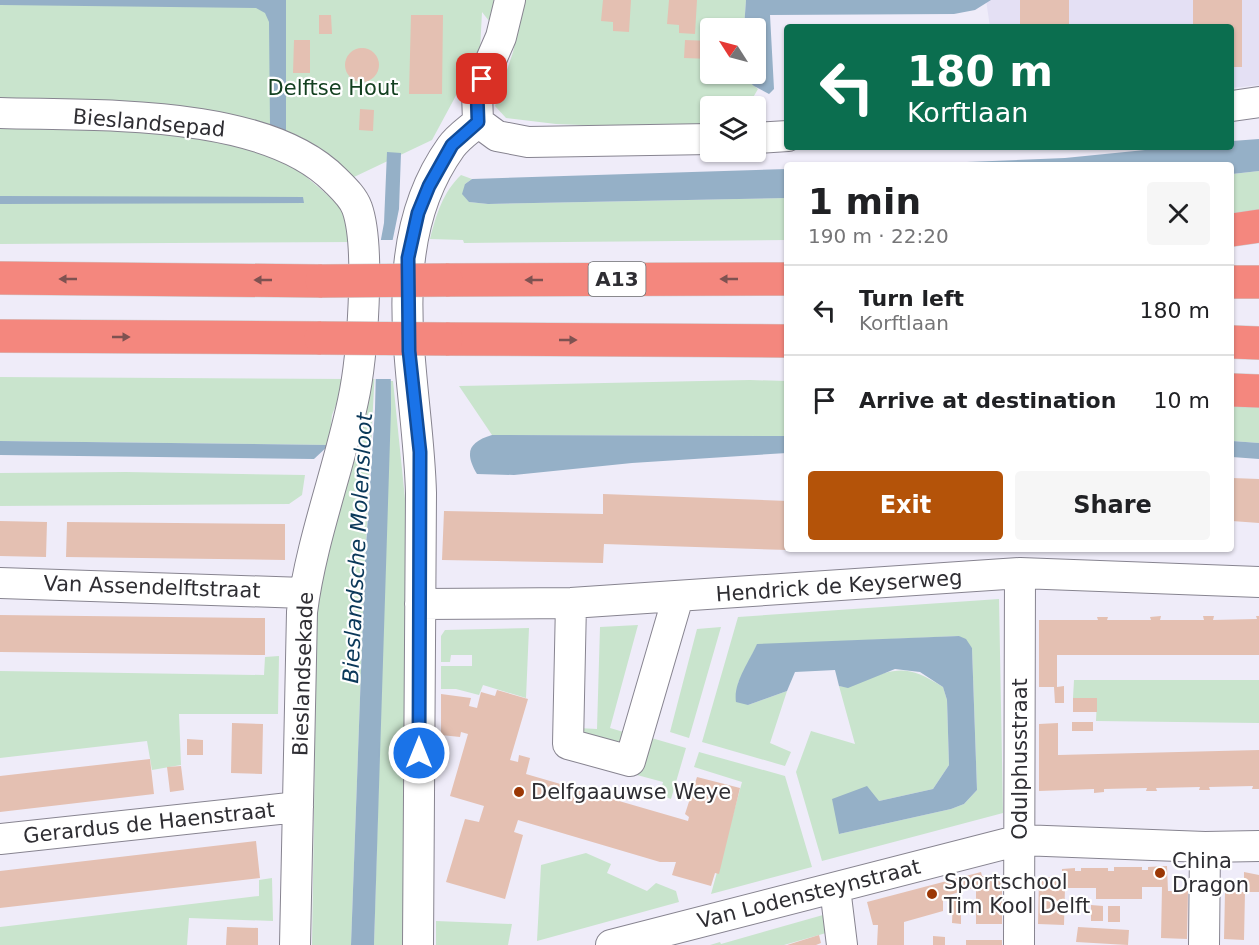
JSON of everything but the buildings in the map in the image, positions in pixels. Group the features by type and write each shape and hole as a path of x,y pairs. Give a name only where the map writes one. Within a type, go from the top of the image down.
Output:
{"highway":[{"path":"1234,230 1259,226"},
{"name":"A13","path":"0,278 322,281 784,279"},
{"path":"1234,282 1259,282"},
{"path":"0,336 784,341"},
{"path":"719,340 784,351"},
{"path":"1234,342 1259,343"},
{"path":"1234,390 1259,391"}],"street":[{"path":"478,122 477,92 501,37 510,0"},
{"path":"1234,106 1259,102"},
{"name":"Bieslandsepad","path":"0,113 147,119 238,131 298,152 323,168 350,196"},
{"path":"478,122 497,136 528,142 700,140"},
{"path":"418,945 420,452 409,351 408,258 418,213 429,186 452,145 478,122"},
{"path":"766,137 784,136"},
{"name":"Bieslandsekade","path":"295,945 304,593 339,465 360,369 364,267 362,229 357,207 350,196"},
{"name":"Hendrick de Keyserweg","path":"420,604 571,603 1020,573 1259,582"},
{"name":"Odulphusstraat","path":"1019,945 1020,573"},
{"name":"Van Assendelftstraat","path":"0,583 304,593"},
{"path":"571,603 568,744 630,761 678,597"},
{"name":"Gerardus de Haenstraat","path":"0,839 298,807"},
{"name":"Van Lodensteynstraat","path":"611,945 1020,840 1205,848 1259,846"},
{"path":"1204,945 1205,848"},
{"path":"835,888 842,945"}],"shaded area":[{"path":"986,0 1259,0 1259,85 1234,88 1234,24 990,24"}],"green space":[{"name":"Delftse Hout","path":"0,0 494,0 489,21 482,12 480,51 432,140 354,177 303,174 328,195 343,212 353,232 354,242 0,244"},
{"path":"525,0 746,0 745,18 700,18 700,84 752,84 758,89 754,96 700,96 700,125 631,127 556,124 506,118 495,106 513,52"},
{"path":"1259,171 1259,218 1234,220 1234,174"},
{"path":"461,175 472,179 465,184 469,202 488,204 784,198 784,240 464,243 463,240 430,239 445,196"},
{"path":"378,311 365,561 351,945 312,945 317,608"},
{"path":"0,377 346,379 332,415 329,445 0,441"},
{"path":"390,381 393,381 408,528 405,945 374,945"},
{"path":"784,381 784,436 492,435 459,386"},
{"path":"1234,397 1259,400 1259,443 1234,441"},
{"path":"126,472 305,475 302,495 289,504 0,506 0,473"},
{"path":"999,599 1003,813 822,861 796,772 811,731 855,744 839,686 851,686 875,676 904,670 922,675 943,687 947,700 949,765 933,789 879,801 839,834 951,809 964,804 977,790 972,648 959,636 757,645 738,683 748,705 787,691 770,743 791,752 785,766 702,742 738,617"},
{"path":"638,625 610,728 627,733 617,742 595,743 578,728 597,729 600,627"},
{"path":"721,627 689,738 670,732 697,629"},
{"path":"529,628 526,698 483,685 479,695 456,689 441,689 441,666 472,666 472,655 451,655 450,662 441,662 441,636 445,630"},
{"path":"279,656 278,714 179,714 181,765 152,770 147,741 0,758 0,671 264,675 265,657"},
{"path":"1074,680 1259,680 1259,723 1096,721 1097,698 1073,698"},
{"path":"648,737 686,748 671,799 660,795 663,782 637,775"},
{"path":"699,752 785,776 812,867 711,894 742,782 694,767"},
{"path":"586,853 611,864 607,873 647,891 656,883 676,891 679,902 537,941 541,865"},
{"path":"272,878 273,921 189,918 187,945 0,945 0,927 259,896 259,880"},
{"path":"823,915 826,933 784,945 710,945 720,942 721,944"},
{"path":"436,921 512,924 508,945 436,945"}],"water":[{"path":"0,0 286,0 286,136 270,127 269,22 265,13 256,8 0,5"},
{"path":"746,0 991,0 975,10 954,14 770,15 774,89 769,94 752,84 766,84 766,18 745,18"},
{"path":"1259,139 1259,171 1234,174 1234,162 965,162 1065,158 1145,150 1234,150 1234,141"},
{"path":"387,152 401,153 399,209 390,253 391,409 374,945 351,945 365,561 375,409 379,250 384,223"},
{"path":"784,169 784,198 488,204 469,202 462,194 465,184 472,179"},
{"path":"0,196 303,197 304,203 0,204"},
{"path":"492,435 784,436 784,453 632,463 514,475 477,474 470,454 474,445"},
{"path":"0,441 329,445 314,459 0,455"},
{"path":"1234,441 1259,443 1259,459 1234,457"},
{"path":"959,636 966,639 972,648 977,790 964,804 951,809 839,834 832,799 867,786 879,801 933,789 949,765 947,700 943,687 920,672 895,669 848,688 839,686 835,670 795,672 787,691 748,705 736,702 739,680 757,644"}],"pier":[{"path":"378,240 396,240 393,253 393,379 373,379"}],"place":[{"name":"Delfgaauwse Weye","path":"519,792"},
{"name":"China Dragon","path":"1160,873"},
{"name":"Sportschool Tim Kool Delft","path":"932,894"}],"route":[{"path":"419,753 421,493 420,452 409,351 408,258 418,213 429,186 452,145 478,122 477,92 482,79"}],"water label":[{"name":"Bieslandsche Molensloot","path":"357,548"}]}
